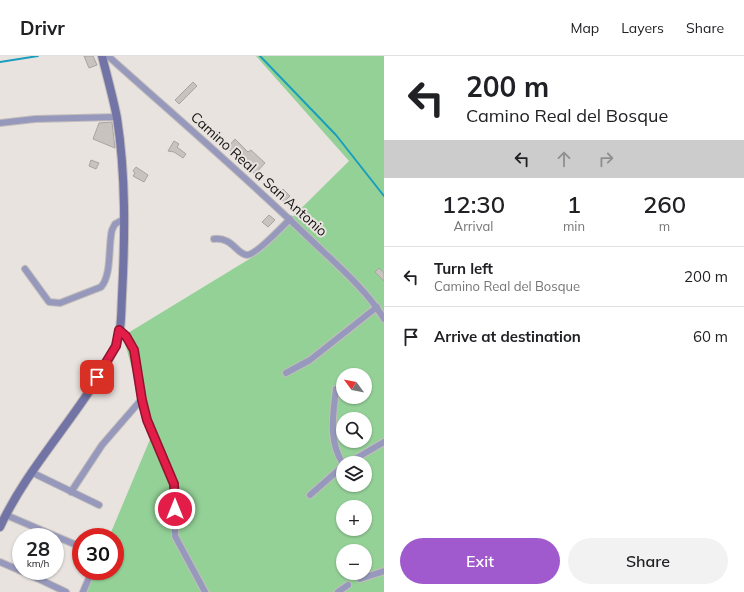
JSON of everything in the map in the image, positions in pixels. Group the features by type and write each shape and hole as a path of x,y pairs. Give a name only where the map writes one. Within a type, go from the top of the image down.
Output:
{"street":[{"path":"0,528 31,472 106,364 116,346 119,330 124,219 121,157 117,117 102,56"},
{"name":"Camino Real a San Antonio","path":"108,56 290,219 339,267 377,308 384,319"},
{"path":"0,123 35,119 117,117"},
{"path":"25,269 49,302 60,303 101,287 105,282 107,275 112,230 115,224 124,219"},
{"path":"214,240 226,240 245,254 249,254 257,250 290,219"},
{"path":"286,373 310,360 377,308"},
{"path":"119,330 126,336 134,350 142,400 153,436 174,484 175,536 205,592"},
{"path":"336,389 332,437 337,456"},
{"path":"71,492 102,445 142,400"},
{"path":"360,456 384,442"},
{"path":"310,495 336,471"},
{"path":"31,472 99,506"},
{"path":"6,515 72,544"},
{"path":"0,562 12,567"},
{"path":"372,574 384,570"},
{"path":"40,580 66,592"},
{"path":"83,592 88,580"},
{"path":"338,592 348,585"}],"green space":[{"path":"256,56 384,56 384,592 86,592 91,580 124,580 124,528 113,528 151,437 123,336 251,258 349,161"}],"building":[{"path":"84,56 93,56 97,65 89,68"},
{"path":"193,82 197,86 179,104 175,100"},
{"path":"112,122 115,148 93,139 99,123"},
{"path":"209,127 221,134 215,141 205,132"},
{"path":"235,139 248,152 251,150 265,163 255,174 227,148"},
{"path":"174,141 179,144 177,147 186,154 183,158 174,152 168,151"},
{"path":"91,160 99,163 96,169 89,166"},
{"path":"136,167 148,175 144,182 133,176 135,173 133,171"},
{"path":"283,189 290,196 284,202 278,195"},
{"path":"269,215 275,220 268,227 262,222"},
{"path":"379,268 384,273 384,281 375,272"}],"waterway":[{"path":"0,62 38,56"},
{"path":"260,56 336,135 384,196"}],"route":[{"path":"97,377 116,346 119,330 126,336 134,350 142,400 147,420 174,484 175,509"}]}
